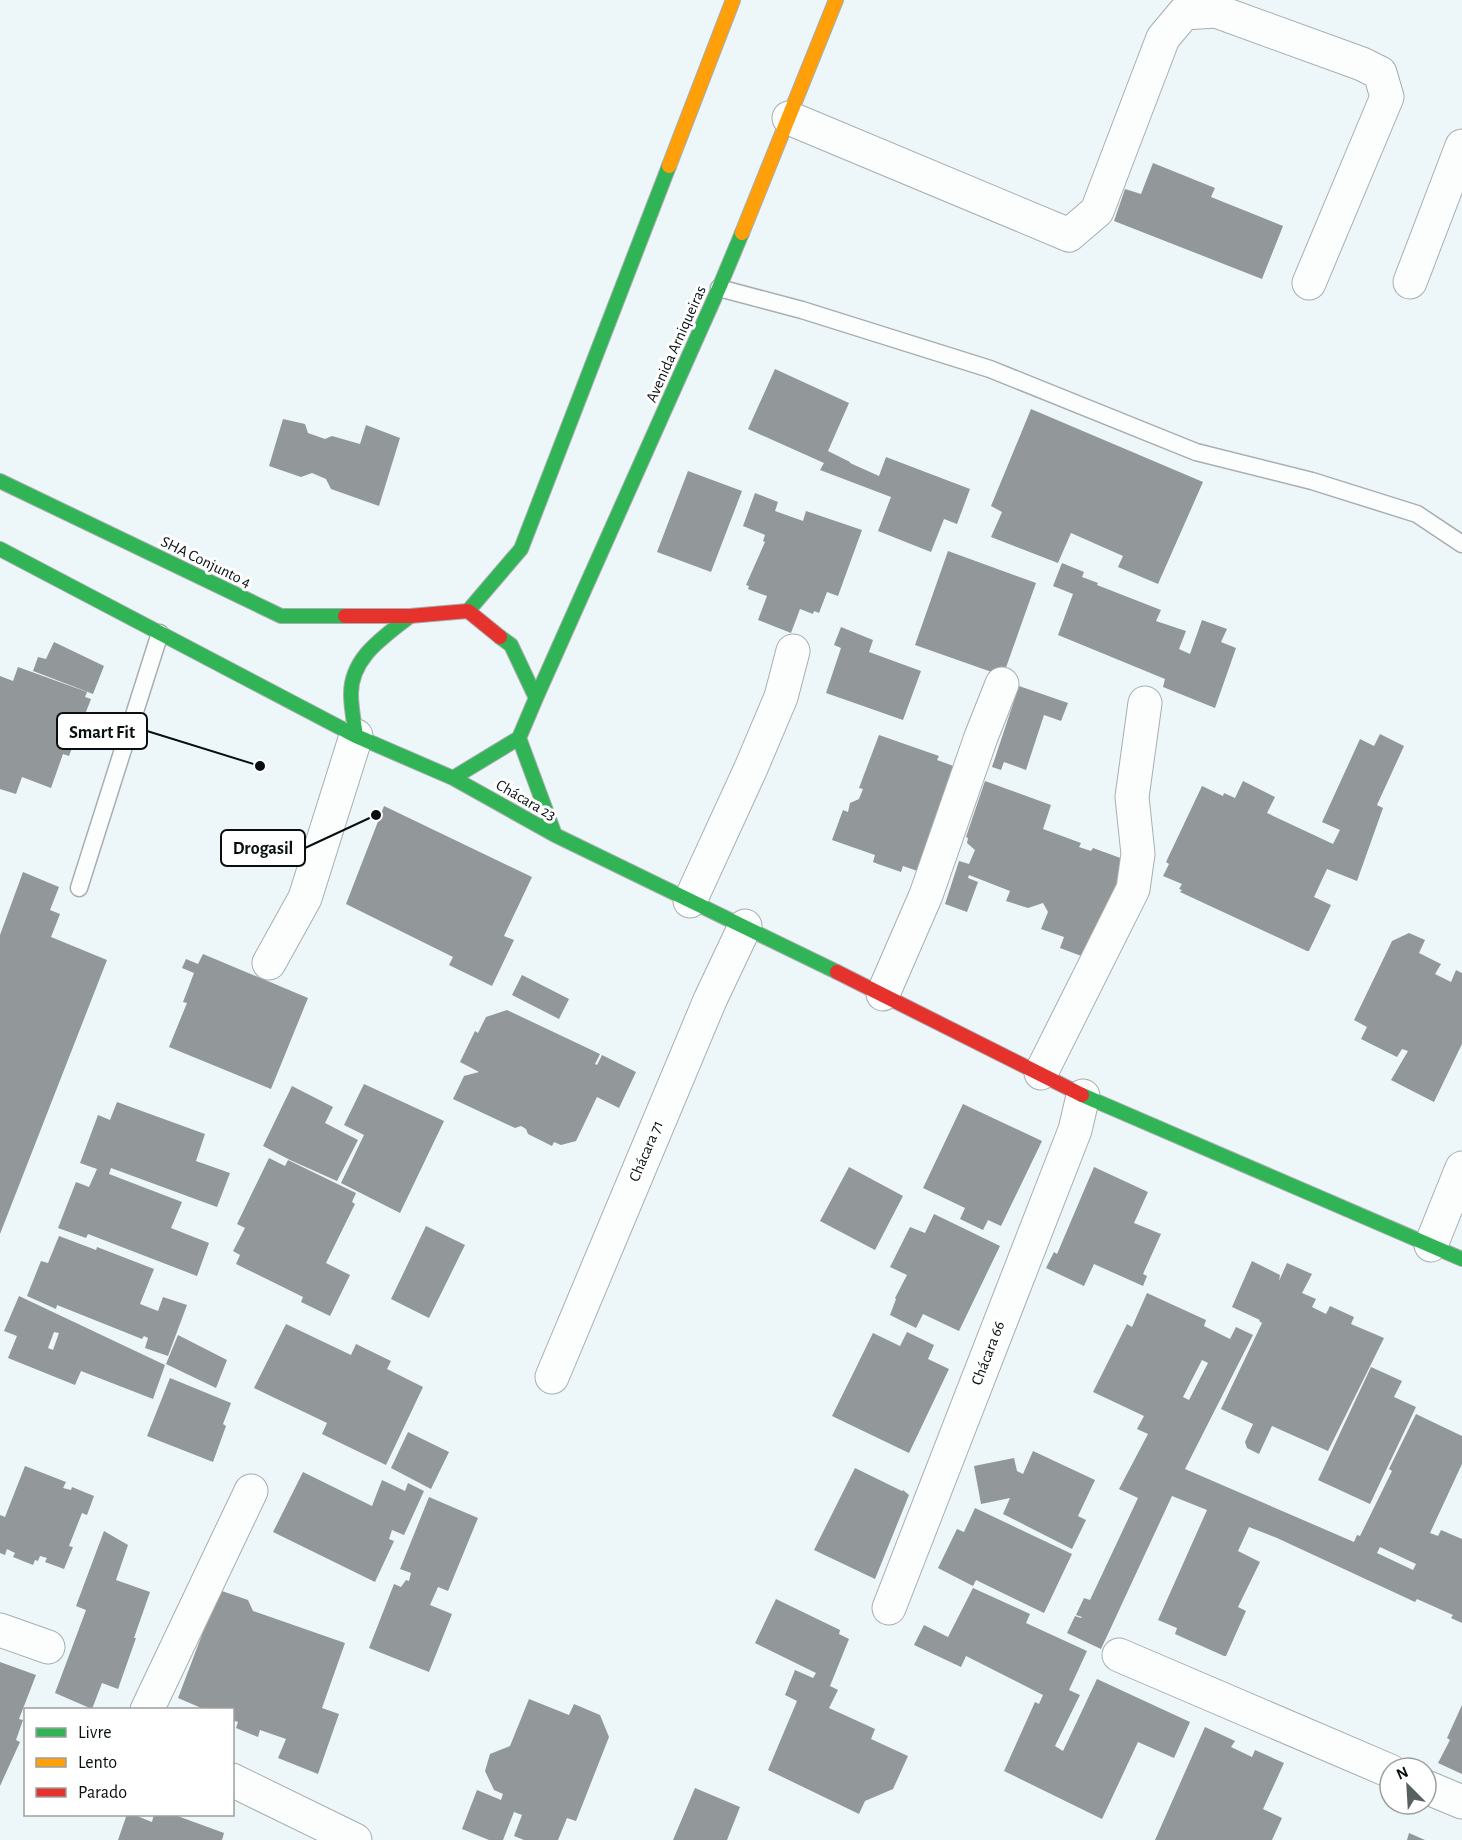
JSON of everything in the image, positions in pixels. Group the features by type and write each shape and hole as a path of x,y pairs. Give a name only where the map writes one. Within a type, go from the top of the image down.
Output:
{"street":[{"path":"468,611 521,549 733,0"},
{"name":"Avenida Arniqueiras","path":"536,698 719,288 836,0"},
{"path":"789,118 1069,235 1097,211 1163,38 1184,13 1216,11 1362,64 1380,73 1387,97 1309,283"},
{"path":"1410,282 1462,146"},
{"name":"SHA Conjunto 4","path":"0,481 281,616 410,616"},
{"path":"0,549 356,736 453,778 519,738 536,698 511,645 468,611 410,616 366,652 356,668 351,688 356,736 305,898 269,963"},
{"path":"690,901 777,707 793,651"},
{"path":"884,994 926,895 1002,684"},
{"path":"1041,1073 1133,890 1138,854 1132,797 1145,703"},
{"name":"Chácara 23","path":"519,738 555,835"},
{"name":"Chácara 23","path":"453,778 555,835"},
{"path":"555,835 884,994 1083,1096 1462,1259"},
{"name":"Chácara 71","path":"552,1377 710,1000 745,926"},
{"name":"Chácara 66","path":"889,1608 1075,1130 1083,1096"},
{"path":"1431,1245 1462,1168"},
{"path":"148,1708 250,1491"},
{"path":"0,1630 48,1647"},
{"path":"1119,1655 1378,1766"},
{"path":"244,1786 355,1840"},
{"path":"1438,1792 1462,1802"}],"lane":[{"path":"719,288 802,310 990,369 1196,452 1312,481 1417,514 1462,544"},
{"path":"79,888 160,633"}],"building":[{"path":"1153,163 1215,188 1211,197 1283,226 1262,279 1114,221 1125,189 1141,194"},
{"path":"775,369 849,403 828,451 879,476 886,457 970,489 957,524 944,519 931,552 878,531 891,497 820,470 824,463 748,429"},
{"path":"1031,409 1203,482 1158,584 1118,567 1123,556 1071,533 1058,563 991,537 1002,512 991,506"},
{"path":"283,419 305,424 308,433 325,439 332,436 360,444 366,425 400,438 379,506 331,489 326,479 312,473 301,477 269,466"},
{"path":"688,471 742,491 711,572 657,552"},
{"path":"755,493 778,502 775,511 803,521 806,511 862,530 838,596 827,592 819,613 814,611 813,614 800,609 791,633 758,620 767,596 748,589 749,586 746,585 765,542 763,541 765,535 743,526"},
{"path":"948,551 1036,583 1003,676 915,645"},
{"path":"1062,563 1084,572 1082,577 1098,583 1097,585 1161,610 1156,621 1186,631 1179,649 1190,654 1202,620 1227,629 1221,642 1236,648 1215,708 1163,687 1165,679 1058,635 1073,594 1053,586"},
{"path":"841,627 873,640 869,652 921,671 903,720 826,693 841,648 834,645"},
{"path":"54,642 104,666 93,694 33,671 38,657 46,659"},
{"path":"18,667 87,692 85,697 91,699 69,756 63,754 51,788 22,777 16,794 0,789 0,676 13,681"},
{"path":"1019,686 1068,703 1061,721 1044,715 1026,770 1004,762 1001,770 992,767"},
{"path":"1380,734 1404,746 1377,805 1383,808 1357,881 1327,869 1314,897 1331,905 1309,951 1180,892 1182,884 1163,876 1169,864 1166,862 1202,786 1223,796 1224,793 1235,798 1243,781 1275,797 1267,813 1333,844 1340,830 1322,822 1360,739 1374,746"},
{"path":"879,735 939,756 937,760 959,768 926,874 903,866 901,872 878,864 873,862 875,855 832,840 843,810 848,812 850,803 859,799 863,789 859,788"},
{"path":"985,781 1051,805 1043,829 1081,843 1079,847 1091,851 1093,848 1137,864 1092,960 1060,948 1064,937 1041,929 1048,912 1043,903 1028,908 1006,901 1010,891 969,875 968,878 978,882 967,912 945,904 959,861 969,864 975,850 967,843 968,838 966,837"},
{"path":"384,806 532,877 504,936 514,940 492,986 449,965 453,957 346,904"},
{"path":"23,872 59,887 50,910 60,914 51,937 107,960 0,1234 0,935"},
{"path":"1409,933 1425,940 1419,953 1441,964 1435,974 1451,982 1456,970 1462,973 1462,1044 1434,1102 1391,1080 1408,1051 1402,1049 1397,1057 1361,1039 1367,1027 1354,1020 1392,941"},
{"path":"203,954 308,998 271,1089 169,1047 187,1003 183,1002 194,973 182,968 186,959 198,964"},
{"path":"522,975 569,999 559,1019 512,995"},
{"path":"507,1010 600,1054 595,1064 597,1065 602,1055 636,1072 619,1108 597,1097 576,1141 561,1145 554,1142 552,1146 528,1134 521,1126 515,1128 453,1099 464,1076 479,1072 460,1062 475,1031 478,1033 486,1017"},
{"path":"364,1084 444,1121 400,1213 341,1183 364,1135 344,1125"},
{"path":"292,1086 333,1107 325,1123 358,1140 337,1181 263,1146"},
{"path":"117,1102 205,1134 196,1161 230,1173 217,1207 111,1168 109,1174 182,1202 171,1228 209,1243 197,1276 88,1234 86,1238 58,1228 76,1182 89,1187 97,1169 80,1163 98,1115 110,1120"},
{"path":"963,1104 1042,1141 1001,1226 988,1220 983,1230 960,1219 965,1208 923,1188"},
{"path":"269,1158 285,1166 288,1160 356,1193 352,1202 355,1204 326,1263 350,1275 330,1316 301,1302 303,1297 236,1264 240,1255 233,1251 245,1228 237,1224"},
{"path":"849,1167 903,1196 875,1250 820,1221"},
{"path":"1094,1167 1148,1192 1134,1223 1161,1234 1143,1274 1147,1276 1143,1286 1094,1264 1084,1286 1046,1268 1054,1252 1057,1254"},
{"path":"934,1214 1000,1246 959,1331 923,1314 916,1328 890,1315 895,1298 907,1275 890,1267 910,1227 925,1233"},
{"path":"426,1226 465,1245 429,1318 391,1299"},
{"path":"59,1236 96,1250 97,1247 154,1269 140,1304 158,1311 163,1297 187,1305 168,1356 145,1348 148,1338 144,1336 142,1339 57,1305 56,1309 27,1296 41,1261 48,1263"},
{"path":"1252,1261 1280,1275 1279,1281 1287,1263 1312,1274 1302,1293 1316,1299 1312,1307 1326,1314 1330,1306 1354,1317 1351,1324 1384,1338 1328,1451 1272,1426 1259,1454 1247,1448 1245,1442 1253,1424 1221,1409 1262,1323 1232,1307"},
{"path":"1147,1293 1206,1320 1204,1326 1230,1339 1236,1327 1253,1335 1185,1469 1354,1542 1357,1535 1360,1536 1392,1471 1389,1469 1416,1414 1462,1436 1462,1464 1430,1533 1438,1536 1441,1530 1462,1539 1462,1623 1451,1618 1453,1615 1417,1599 1415,1602 1249,1527 1238,1551 1260,1562 1238,1607 1246,1611 1224,1656 1175,1634 1177,1628 1158,1620 1207,1510 1172,1496 1101,1649 1067,1633 1075,1616 1082,1617 1076,1615 1084,1598 1090,1600 1138,1498 1119,1489 1148,1434 1137,1429 1144,1416 1093,1392 1127,1324 1132,1327","holes":["1202,1360 1208,1363 1189,1400 1183,1397","1380,1547 1416,1564 1413,1570 1377,1553"]},
{"path":"19,1296 165,1365 153,1399 81,1371 75,1385 8,1358 17,1336 4,1331","holes":["54,1332 59,1333 53,1350 48,1348"]},
{"path":"286,1324 351,1355 356,1344 391,1361 387,1369 423,1387 386,1465 322,1434 327,1423 254,1388"},
{"path":"907,1332 934,1345 928,1359 949,1369 909,1453 832,1416 873,1333 900,1346"},
{"path":"178,1335 227,1360 216,1388 166,1364"},
{"path":"1371,1367 1402,1381 1394,1397 1416,1407 1370,1504 1318,1480"},
{"path":"170,1378 231,1403 223,1424 226,1426 213,1462 147,1436"},
{"path":"408,1432 449,1452 431,1489 391,1468"},
{"path":"1033,1451 1095,1480 1078,1516 1086,1520 1072,1549 1003,1514 1010,1498 981,1504 974,1466 1014,1458 1017,1471 1023,1474"},
{"path":"25,1466 66,1482 63,1488 71,1490 72,1487 94,1496 87,1515 82,1513 69,1546 73,1547 64,1569 45,1562 47,1558 40,1556 33,1565 13,1557 15,1553 7,1549 5,1555 0,1553 0,1515 5,1517"},
{"path":"855,1468 909,1495 875,1579 814,1550"},
{"path":"303,1472 372,1506 382,1480 405,1491 408,1483 424,1491 404,1535 392,1530 389,1539 394,1541 375,1582 273,1532"},
{"path":"429,1497 478,1518 448,1591 438,1587 430,1605 452,1614 429,1672 369,1648 394,1584 401,1587 406,1580 409,1581 411,1573 400,1569"},
{"path":"975,1508 1072,1554 1044,1613 976,1580 973,1586 938,1568 957,1529 964,1532"},
{"path":"104,1531 128,1545 116,1580 150,1592 118,1689 102,1683 92,1708 55,1693 86,1610 76,1606"},
{"path":"973,1588 1030,1614 1026,1623 1087,1651 1069,1690 1080,1695 1055,1746 1063,1751 1097,1679 1190,1722 1174,1758 1138,1742 1102,1819 1004,1771 1035,1702 1039,1704 1043,1695 966,1656 961,1667 914,1645 924,1625 948,1637"},
{"path":"219,1590 248,1600 253,1611 345,1643 322,1708 339,1714 318,1774 278,1758 286,1739 260,1730 258,1737 236,1728 238,1722 234,1721 234,1708 201,1708 178,1698"},
{"path":"776,1599 840,1630 839,1634 849,1639 830,1686 838,1690 829,1708 875,1729 871,1739 908,1756 893,1789 865,1801 859,1814 768,1770 797,1701 785,1695 795,1670 813,1678 816,1673 755,1643"},
{"path":"0,1662 36,1675 19,1719 23,1720 16,1740 20,1742 0,1786"},
{"path":"529,1699 569,1715 574,1704 600,1715 609,1737 576,1821 567,1818 558,1840 524,1840 514,1836 522,1815 514,1812 503,1840 489,1840 462,1829 477,1790 501,1800 503,1794 494,1790 485,1771 490,1754 510,1746"},
{"path":"1462,1705 1462,1774 1438,1763 1450,1740 1447,1738"},
{"path":"1205,1727 1235,1741 1231,1747 1252,1757 1255,1750 1284,1763 1263,1809 1282,1818 1272,1840 1155,1840"},
{"path":"695,1788 740,1807 727,1840 673,1840"},
{"path":"126,1816 137,1816 152,1822 154,1816 177,1816 224,1833 222,1840 118,1840"},
{"path":"1409,1833 1425,1840 1407,1840"}],"traffic: fast":[{"path":"468,611 521,549 669,166"},
{"path":"536,698 742,233"},
{"path":"0,481 281,616 345,616"},
{"path":"0,549 356,736"},
{"path":"410,616 380,640 357,669 352,681 351,694 356,736 453,778 519,738 536,698 511,645 500,637"},
{"path":"519,738 555,835"},
{"path":"453,778 555,835 837,972"},
{"path":"1082,1095 1462,1259"}],"traffic: slow":[{"path":"669,166 733,0"},
{"path":"742,233 836,0"}],"traffic: jam":[{"path":"345,616 410,616 468,611 500,637"},
{"path":"837,972 1082,1095"}],"place":[{"name":"Smart Fit","path":"260,766"},
{"name":"Drogasil","path":"376,815"}]}
